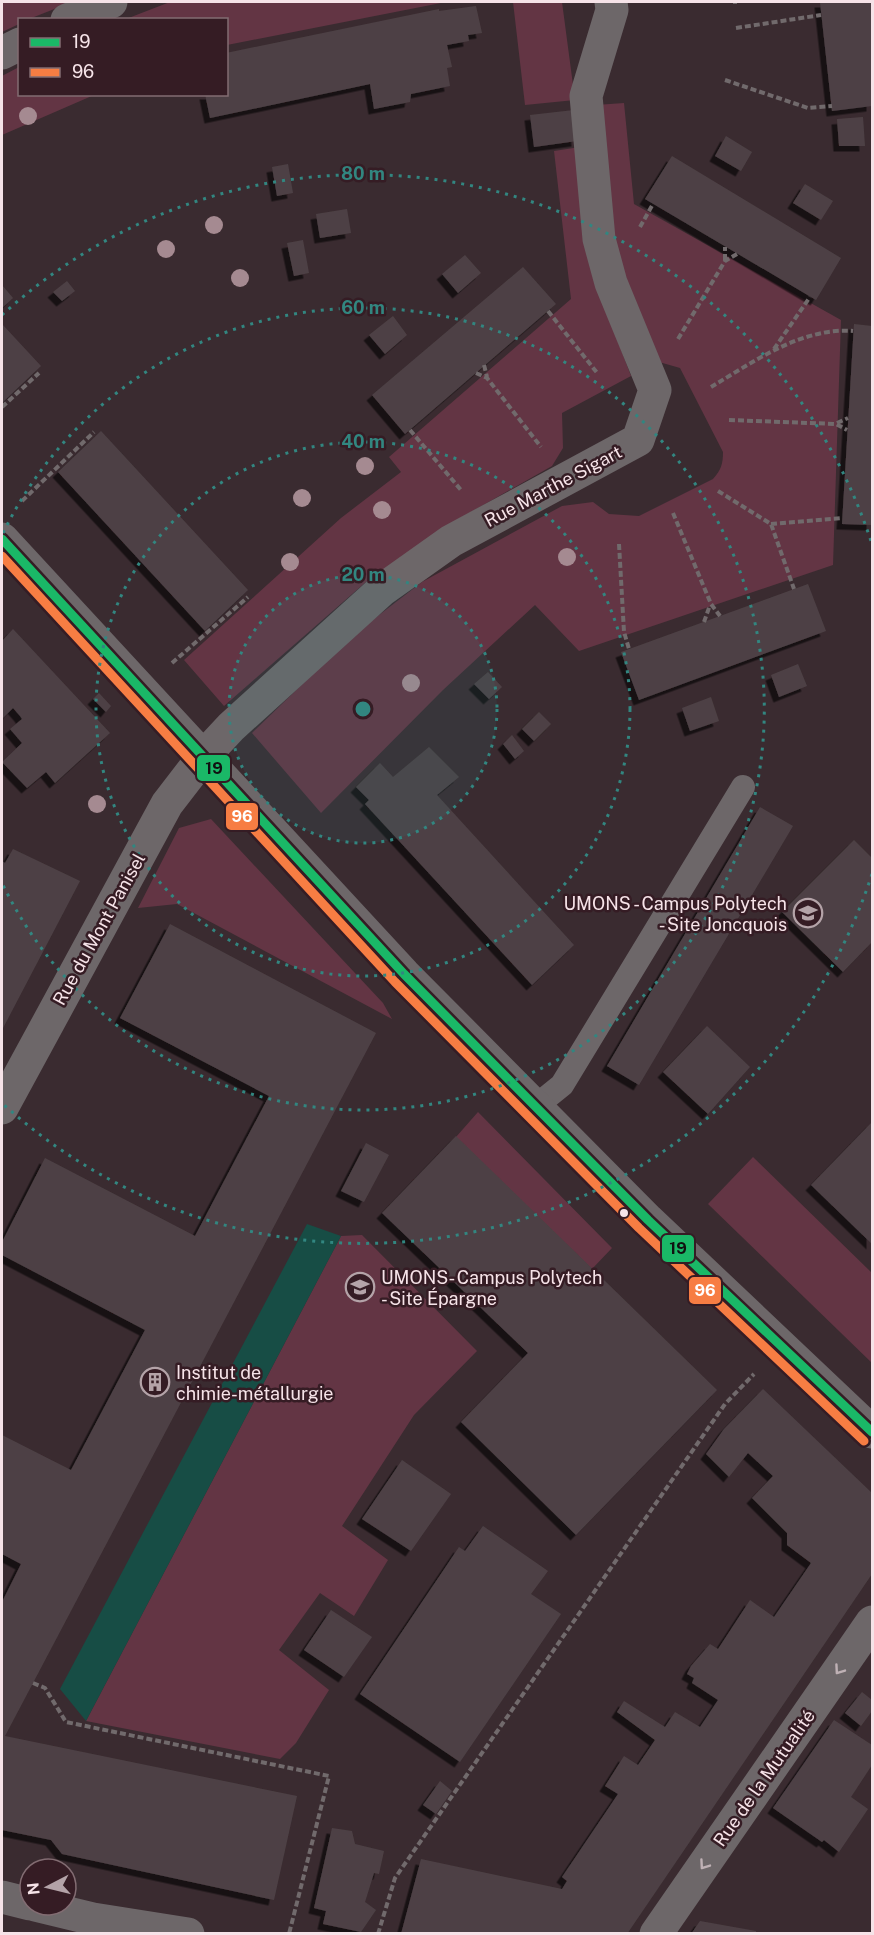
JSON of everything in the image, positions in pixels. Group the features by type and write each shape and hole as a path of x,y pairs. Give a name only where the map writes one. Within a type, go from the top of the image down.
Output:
{"street":[{"path":"72,18 111,2"},
{"name":"Rue Marthe Sigart","path":"204,756 231,728 382,590 451,541 638,440 655,390 611,283 599,239 586,96 612,10 611,2"},
{"path":"2,53 18,45"},
{"path":"2,539 404,974 648,1220 873,1432"},
{"name":"Rue du Mont Panisel","path":"2,1108 167,804 204,756"},
{"name":"Rue de la Mutualité","path":"656,1934 873,1622"},
{"path":"2,1897 18,1901"},
{"path":"68,1917 92,1926 188,1934"}],"lane":[{"path":"536,1106 562,1085 743,787"}],"path":[{"path":"736,28 821,15"},
{"path":"725,80 808,108 832,106"},
{"path":"725,247 725,261"},
{"path":"673,347 725,261 737,254"},
{"path":"774,350 810,297"},
{"path":"548,311 598,374"},
{"path":"711,387 774,350 834,329 853,331"},
{"path":"484,365 488,378 545,453"},
{"path":"2,407 39,373"},
{"path":"476,373 488,378"},
{"path":"836,424 848,418"},
{"path":"729,420 836,424 848,430"},
{"path":"410,430 462,491"},
{"path":"22,501 94,432"},
{"path":"718,491 771,524 842,518"},
{"path":"673,513 711,604 720,616"},
{"path":"771,524 794,589"},
{"path":"619,544 624,632 629,649"},
{"path":"172,663 248,597"},
{"path":"704,622 711,604"},
{"path":"378,1934 395,1878 725,1404 781,1345"},
{"path":"33,1683 45,1688 66,1722 329,1776 289,1934"}],"shaded area":[{"path":"2,2 72,2 32,18 18,18 18,24 2,32"},
{"path":"170,2 446,2 228,45 228,18 129,18"},
{"path":"513,2 562,2 575,100 525,105"},
{"path":"18,68 18,96 92,96 2,135 2,76"},
{"path":"624,103 634,204 841,320 833,565 579,651 535,605 443,690 321,813 252,733 353,635 422,582 562,506 593,502 609,514 639,516 713,479 721,467 723,452 680,368 659,362 610,250 596,105"},
{"path":"580,147 608,315 631,376 562,413 563,448 552,466 441,529 366,582 224,706 184,660 341,518 401,472 389,457 571,299 554,151"},
{"path":"211,819 383,1003 392,1019 177,904 138,908 179,828"},
{"path":"478,1112 612,1248 592,1269 456,1137"},
{"path":"753,1157 872,1273 872,1363 708,1204"},
{"path":"307,1224 341,1236 86,1721 60,1689"},
{"path":"362,1235 477,1351 414,1415 342,1526 388,1560 354,1616 320,1593 279,1650 329,1690 296,1743 280,1759 86,1721 341,1236"}],"building":[{"path":"820,2 872,2 872,106 832,111"},
{"path":"476,6 482,33 468,35 469,41 447,45 452,67 447,68 450,86 411,94 410,102 374,109 370,84 210,118 205,96 228,96 228,53 439,9 439,11"},
{"path":"574,110 577,141 534,147 530,115"},
{"path":"863,117 865,146 839,146 837,119"},
{"path":"726,136 752,152 741,171 715,156"},
{"path":"672,156 841,258 816,300 645,199"},
{"path":"288,164 293,193 277,196 272,167"},
{"path":"805,184 833,201 821,220 793,203"},
{"path":"347,209 351,233 320,238 316,214"},
{"path":"303,240 309,273 294,276 287,243"},
{"path":"465,255 481,273 458,293 442,274"},
{"path":"523,267 556,304 405,434 372,395"},
{"path":"67,281 75,291 62,301 53,292"},
{"path":"2,285 13,298 2,308"},
{"path":"393,316 407,335 385,354 369,335"},
{"path":"2,324 41,366 2,403"},
{"path":"854,324 872,326 872,525 842,524"},
{"path":"101,431 248,590 205,631 58,472"},
{"path":"808,584 826,631 639,700 621,652"},
{"path":"13,629 110,733 55,783 46,772 27,788 2,762 22,743 10,729 22,719 20,716 13,708 2,719 2,641"},
{"path":"798,664 807,686 779,697 771,675"},
{"path":"488,672 502,687 489,699 474,684"},
{"path":"99,693 111,706 106,712 93,699"},
{"path":"711,697 719,721 690,731 682,708"},
{"path":"539,712 551,724 534,741 522,729"},
{"path":"512,735 524,751 515,759 503,744"},
{"path":"429,747 459,777 437,795 574,945 532,985 365,804 369,800 356,787 380,763 393,777"},
{"path":"760,807 793,826 639,1085 607,1066"},
{"path":"854,840 872,858 872,942 843,972 782,912"},
{"path":"13,849 80,881 2,1030 2,861 5,863"},
{"name":"Institut de chimie-métallurgie","path":"170,924 376,1033 5,1736 297,1796 274,1900 62,1854 51,1840 2,1830 2,1602 21,1564 2,1554 2,1435 71,1470 145,1330 2,1255 2,1242 45,1158 195,1236 269,1096 120,1018"},
{"path":"707,1026 750,1067 708,1114 663,1072"},
{"path":"872,1122 872,1244 811,1185"},
{"path":"456,1136 717,1390 576,1535 461,1422 528,1353 382,1213"},
{"path":"366,1143 389,1155 364,1202 341,1191"},
{"path":"763,1389 872,1493 872,1574 627,1934 401,1934 421,1859 562,1889 567,1881 562,1877 618,1794 605,1786 624,1756 638,1765 655,1740 617,1712 624,1701 665,1727 675,1712 700,1727 718,1700 692,1683 694,1678 687,1674 691,1666 710,1644 718,1649 750,1600 774,1617 811,1563 787,1545 787,1533 752,1498 773,1476 748,1453 729,1477 706,1454 724,1429"},
{"path":"402,1460 451,1494 411,1551 362,1519"},
{"path":"483,1526 548,1571 531,1594 561,1614 460,1762 360,1694 459,1547 465,1551"},
{"path":"331,1610 372,1637 344,1677 304,1650"},
{"path":"862,1692 872,1700 872,1711 861,1726 845,1713"},
{"path":"834,1720 872,1745 872,1765 851,1797 868,1809 839,1852 773,1808"},
{"path":"440,1781 452,1791 436,1814 423,1805"},
{"path":"332,1828 352,1831 355,1844 384,1851 379,1874 374,1873 365,1902 376,1910 361,1932 323,1924 326,1911 314,1908"},
{"path":"700,1921 756,1931 756,1934 691,1934"}],"transit line":[{"name":"19","path":"2,539 404,974 648,1220 872,1432"},
{"name":"96","path":"2,556 395,982 639,1228 864,1441"}],"place":[{"name":"UMONS - Campus Polytech - Site Joncquois","path":"808,913"},
{"name":"UMONS- Campus Polytech - Site Épargne","path":"360,1287"},
{"name":"Institut de chimie-métallurgie","path":"155,1382"}]}
